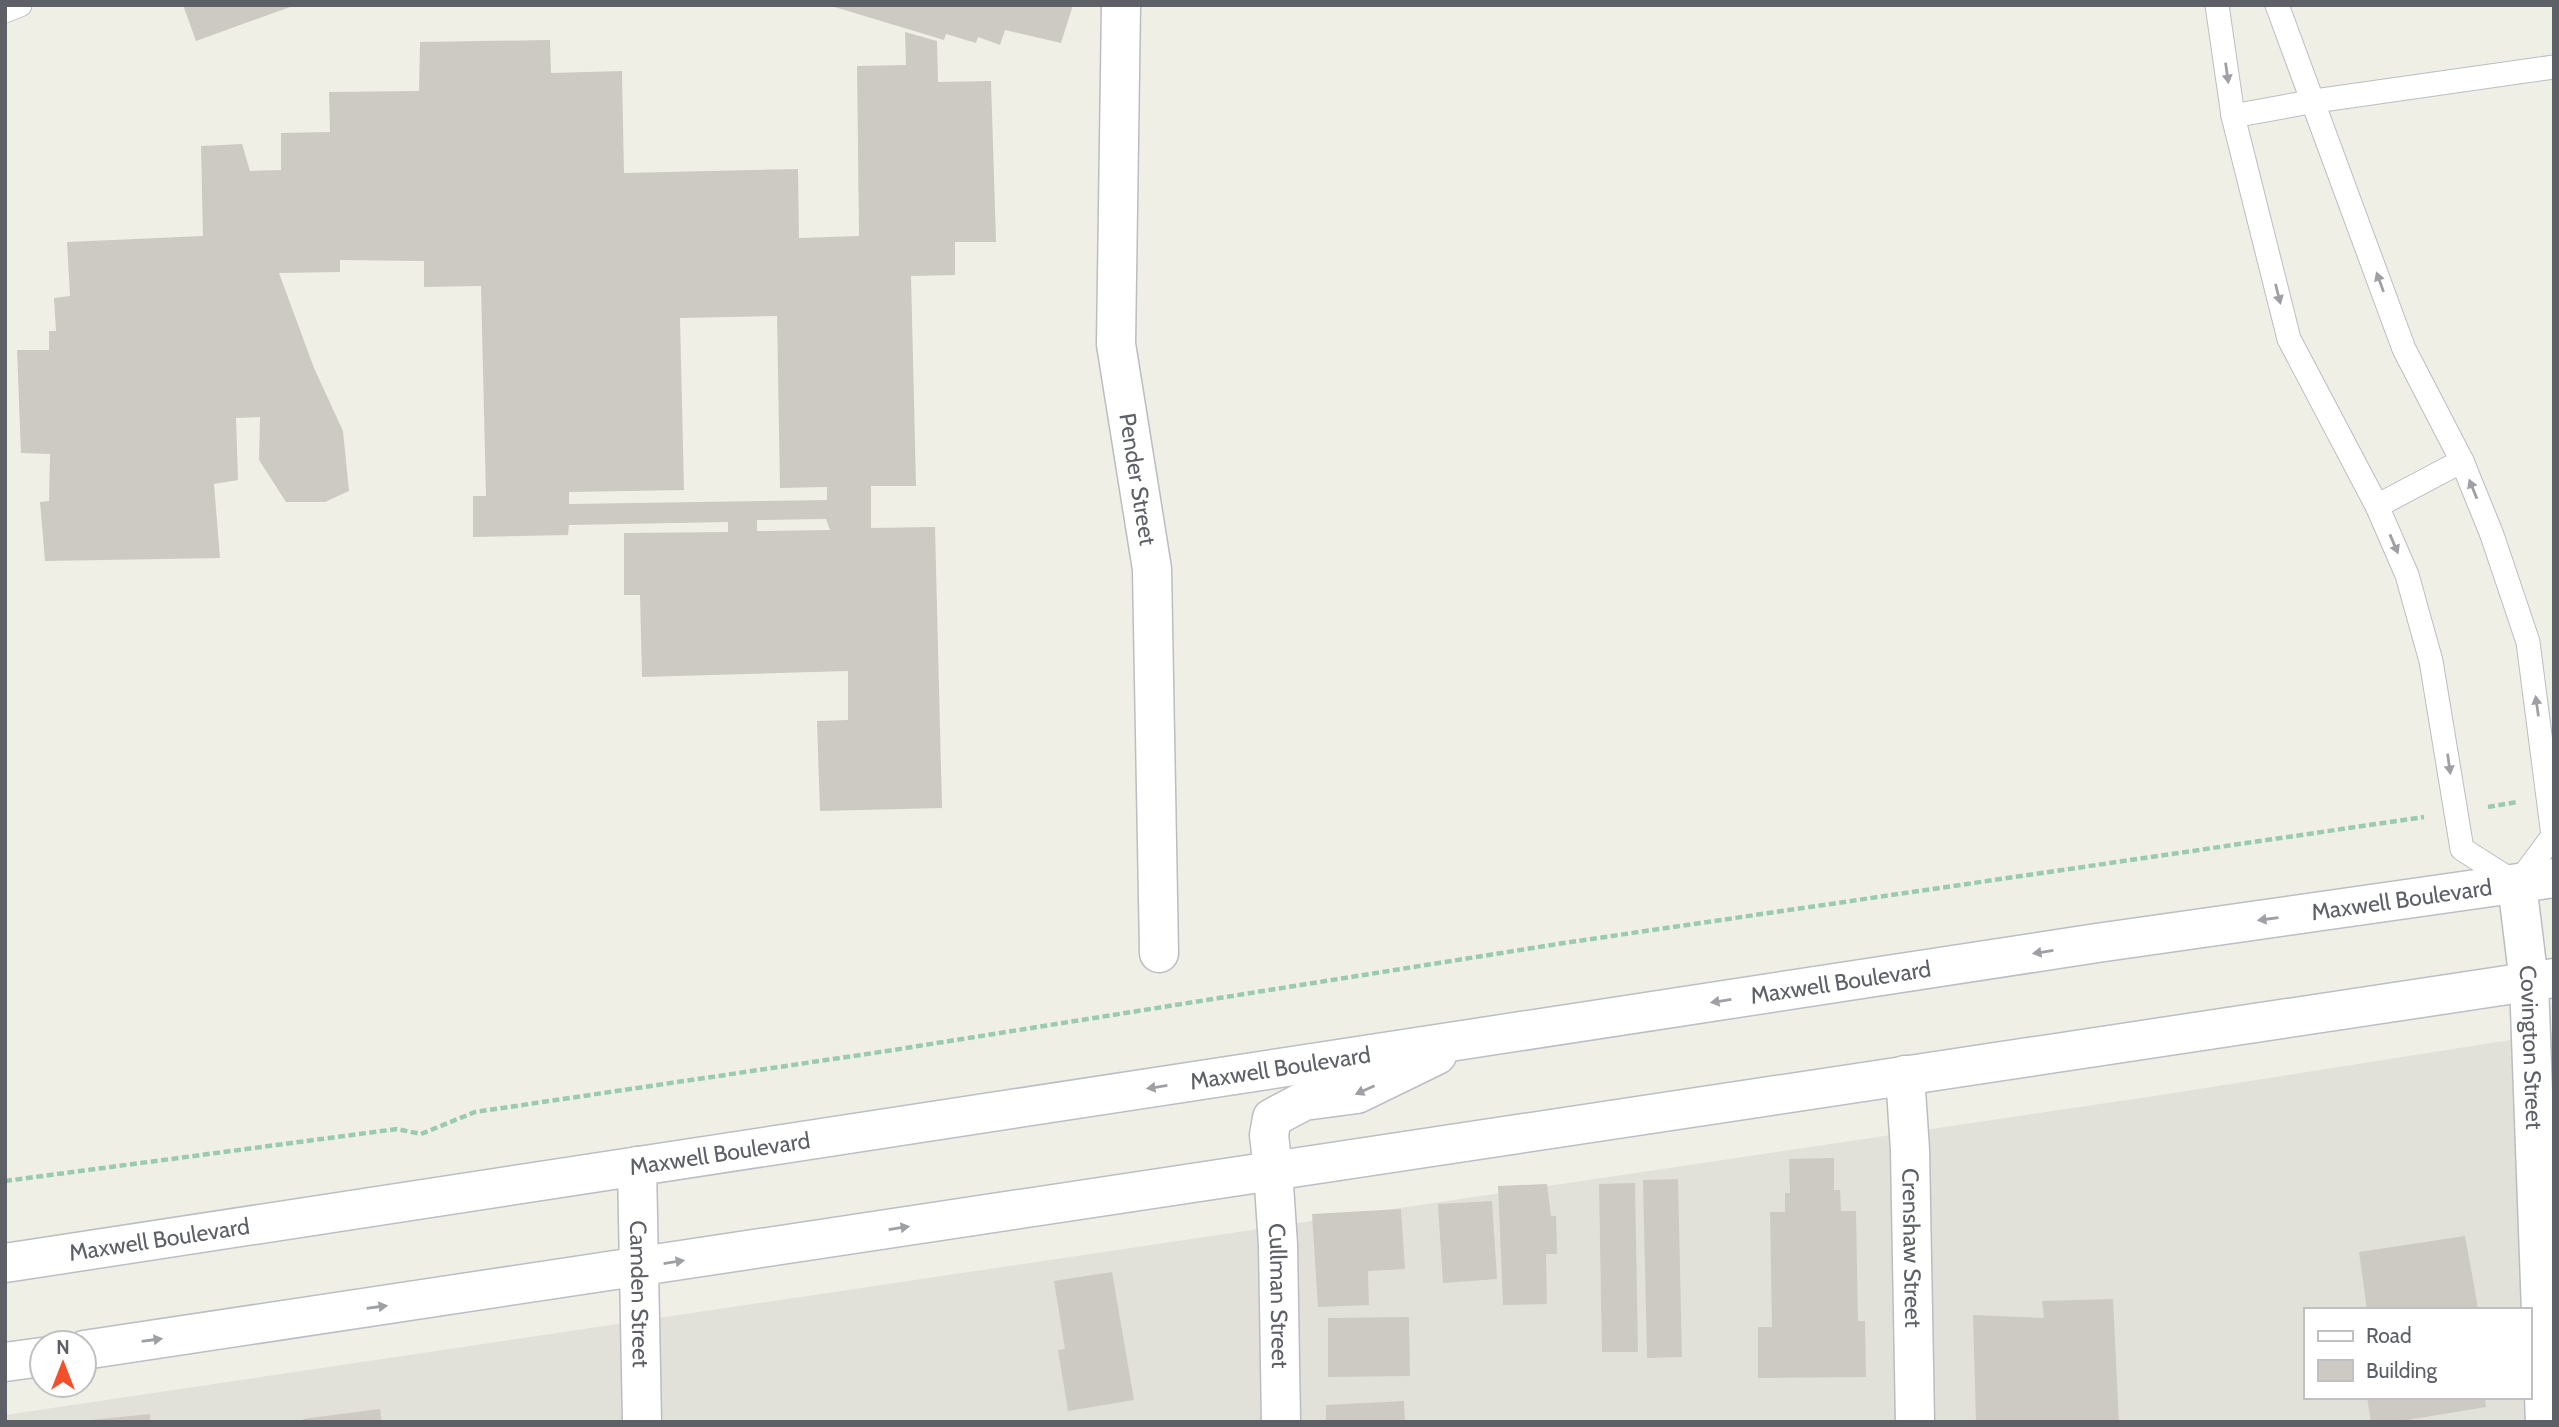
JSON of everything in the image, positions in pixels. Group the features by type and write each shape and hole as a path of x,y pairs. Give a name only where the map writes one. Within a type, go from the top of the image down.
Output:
{"main road":[{"name":"Pender Street","path":"1121,5 1116,344 1152,569 1159,953"},
{"name":"Maxwell Boulevard","path":"5,1263 2097,943 2554,878"},
{"name":"Covington Street","path":"2517,884 2542,980 2545,1422"},
{"path":"98,1348 2542,980"},
{"name":"Cullman Street","path":"1281,1422 1278,1245 1269,1135 1272,1118 1304,1101 1357,1094 1470,1039"},
{"name":"Crenshaw Street","path":"1905,1075 1910,1150 1915,1422"},
{"name":"Camden Street","path":"637,1166 642,1422"},
{"path":"5,1362 28,1358"}],"lane":[{"path":"5,11 20,5"},
{"path":"2217,5 2233,116 2289,339 2377,506 2407,575 2431,661 2462,849 2517,884 2553,836 2528,642 2492,535 2462,461 2404,349 2315,101 2277,5"},
{"path":"2233,116 2315,101 2554,67"},
{"path":"2377,506 2462,461"}],"path":[{"path":"5,1181 397,1129 421,1134 475,1112 887,1051 1564,943 2549,797"}],"shaded area":[{"path":"2554,1033 2554,1422 5,1422 5,1415 2154,1096"}],"building":[{"path":"183,5 293,5 293,6 196,41"},
{"path":"828,5 1073,5 1061,43 1005,30 1000,45 978,37 976,43 946,34 944,40"},
{"path":"905,32 937,41 938,82 991,81 996,242 955,242 955,275 911,276 916,486 871,486 871,528 935,527 942,808 820,811 817,721 848,720 848,671 642,677 640,595 624,595 624,533 728,532 728,522 569,525 568,535 473,537 473,496 486,496 481,286 424,287 424,261 340,260 340,272 279,273 314,368 343,431 349,491 325,502 286,502 259,460 260,417 236,418 238,480 214,484 220,558 45,561 40,502 49,501 50,454 21,453 17,350 49,350 49,331 56,331 54,298 70,296 67,242 203,236 201,146 242,144 250,171 281,170 281,133 330,132 329,92 419,91 420,42 550,40 551,73 622,71 624,173 798,169 799,238 859,236 857,66 906,65","holes":["777,316 780,488 827,487 827,500 569,504 569,492 684,490 680,318","826,519 830,530 757,531 757,520"]},
{"path":"1834,1158 1834,1190 1840,1190 1841,1211 1856,1211 1858,1321 1865,1321 1866,1377 1758,1378 1758,1327 1772,1327 1770,1212 1785,1212 1785,1193 1790,1193 1789,1159"},
{"path":"1678,1179 1682,1357 1647,1358 1643,1180"},
{"path":"1635,1183 1638,1352 1602,1352 1599,1184"},
{"path":"1547,1184 1551,1216 1556,1216 1557,1254 1546,1254 1547,1304 1503,1305 1498,1186"},
{"path":"1492,1201 1497,1279 1443,1283 1438,1204"},
{"path":"1401,1209 1405,1269 1368,1271 1369,1305 1318,1307 1312,1214"},
{"path":"2465,1236 2478,1308 2367,1308 2359,1252"},
{"path":"1112,1272 1134,1400 1068,1411 1058,1350 1065,1349 1054,1281"},
{"path":"2113,1299 2119,1422 1976,1422 1973,1315 2044,1318 2042,1301"},
{"path":"1409,1317 1410,1376 1328,1377 1328,1318"},
{"path":"2367,1399 2485,1399 2486,1407 2395,1422 2371,1422"},
{"path":"1404,1401 1405,1422 1326,1422 1326,1405"},
{"path":"380,1409 382,1422 304,1422 303,1419"},
{"path":"150,1414 150,1422 91,1420"}]}
